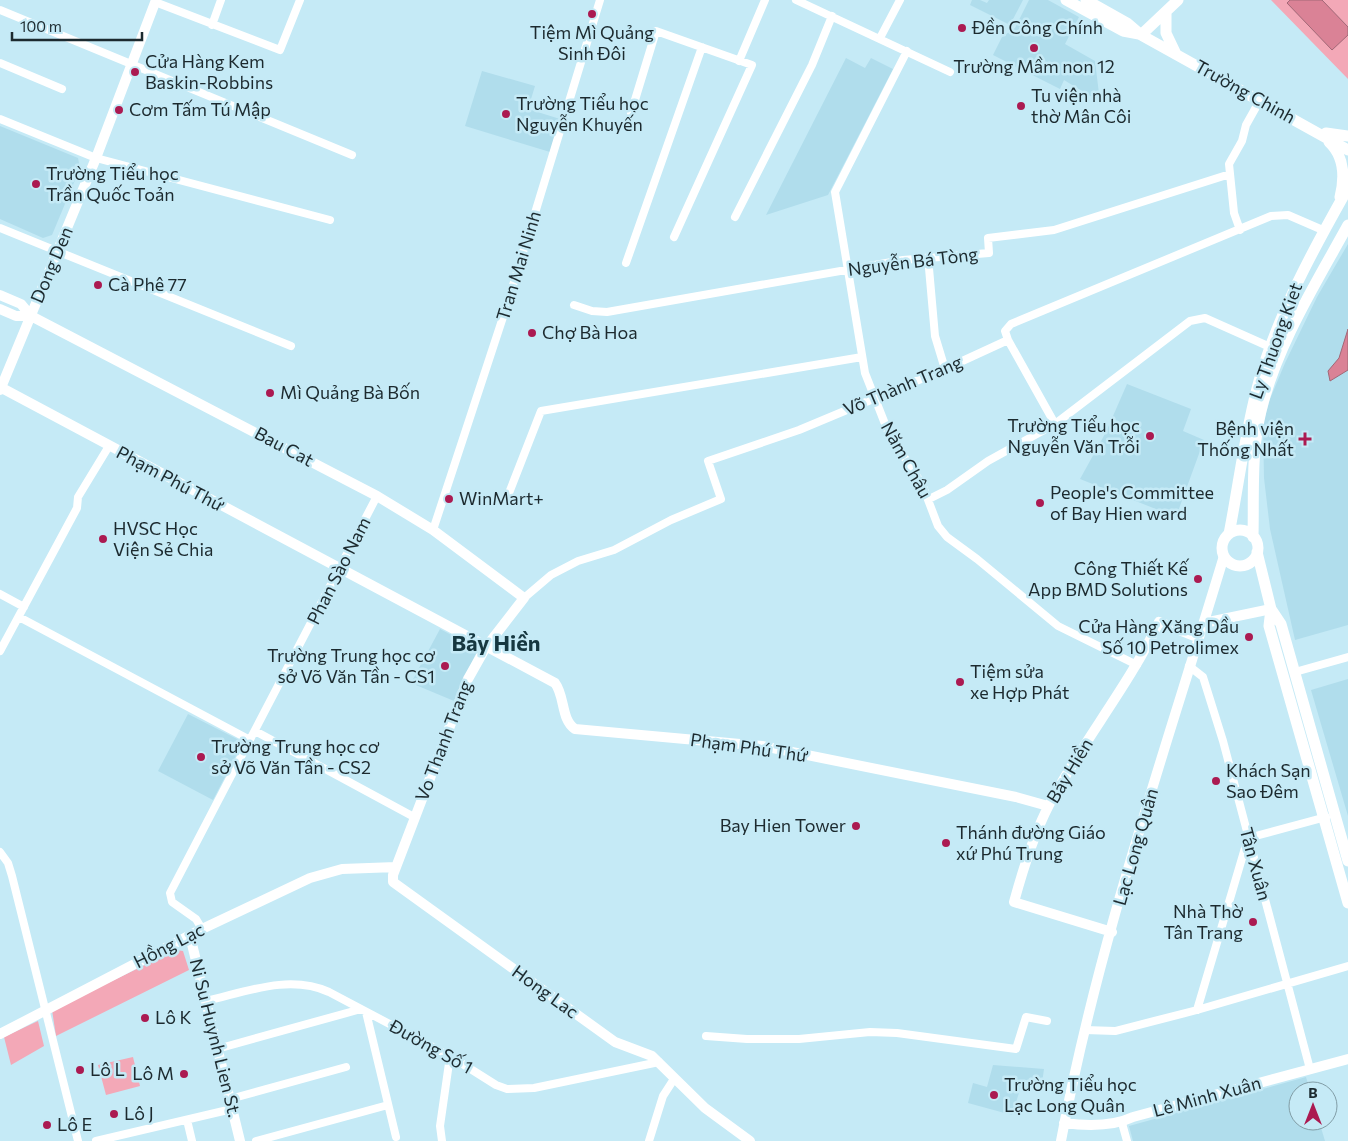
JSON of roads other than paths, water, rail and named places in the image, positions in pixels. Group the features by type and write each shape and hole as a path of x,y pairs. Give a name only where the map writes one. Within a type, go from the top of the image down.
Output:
{"main road":[{"name":"Trường Chinh","path":"1066,0 1123,31 1141,35"},
{"name":"Trường Chinh","path":"1086,0 1127,23 1141,35 1348,150"},
{"path":"1141,35 1178,0"},
{"path":"1166,12 1166,33 1176,54"},
{"path":"1316,131 1348,136"},
{"path":"1316,131 1336,150 1342,164 1343,185 1337,208"},
{"name":"Ly Thuong Kiet","path":"1229,534 1252,408 1270,347 1299,276 1348,188"},
{"name":"Ly Thuong Kiet","path":"1253,537 1254,459 1264,403 1294,324 1348,225"},
{"path":"1257,552 1250,562 1242,566 1229,562 1224,556 1223,543 1229,534 1244,531 1253,537 1257,552 1271,609 1281,624 1295,672 1348,903"},
{"path":"1271,609 1269,626 1329,816 1348,861"}],"street":[{"path":"212,24 221,0"},
{"path":"156,1 280,50 300,0"},
{"name":"Tran Mai Ninh","path":"433,530 506,308 600,0"},
{"path":"739,61 765,0"},
{"path":"796,0 950,72"},
{"path":"880,38 900,0"},
{"name":"Dong Den","path":"0,388 96,158 156,1"},
{"path":"0,10 352,155"},
{"path":"736,217 812,65 832,16"},
{"path":"631,113 656,31 752,65 674,238"},
{"path":"626,263 702,47"},
{"name":"Năm Châu","path":"907,51 836,188 862,357 874,399 889,434 929,499 938,526 951,540 1058,626 1137,665"},
{"path":"0,63 62,89"},
{"path":"1240,230 1234,213 1230,160 1242,141 1246,125 1260,100"},
{"path":"0,119 96,158 330,220"},
{"name":"Nguyễn Bá Tòng","path":"574,305 592,311 607,312 928,257 989,253 988,238 1054,230 1230,174"},
{"path":"1055,424 1008,340 1005,331 1011,324 1271,216 1283,214 1324,230"},
{"path":"0,228 291,346"},
{"path":"928,257 935,336 945,369"},
{"path":"0,295 21,304 31,316"},
{"path":"0,309 16,316 31,316"},
{"name":"Bau Cat","path":"31,316 377,496 433,530 524,598"},
{"path":"929,499 947,490 988,461 1055,424 1194,319 1205,318 1270,347"},
{"name":"Võ Thành Trang","path":"524,598 551,575 578,561 614,550 671,520 721,499 708,461 798,430 945,369 1008,340"},
{"path":"509,493 541,411 862,357"},
{"name":"Phạm Phú Thứ","path":"0,388 555,683 560,692 568,722 577,729 762,746 1016,797 1048,806"},
{"path":"0,651 78,508 78,497 109,446"},
{"name":"Phan Sào Nam","path":"202,929 196,919 172,902 170,893 377,496"},
{"name":"Lạc Long Quân","path":"1061,1141 1085,1030 1112,932 1189,666 1224,556"},
{"path":"0,594 24,607"},
{"name":"Vo Thanh Trang","path":"396,867 462,693 486,647 524,598"},
{"path":"1204,623 1271,609"},
{"path":"19,617 250,740"},
{"name":"Bảy Hiền","path":"1112,932 1014,902 1028,853 1048,806 1137,665 1159,622 1198,637"},
{"path":"1295,672 1348,657"},
{"name":"Tân Xuân","path":"1189,666 1203,677 1223,741 1310,1069"},
{"path":"254,731 414,817"},
{"path":"1197,1010 1248,838 1329,816"},
{"path":"0,852 11,871 78,1141"},
{"path":"202,929 289,887 325,872 355,867 396,867"},
{"name":"Hong Lac","path":"396,867 392,878 396,885 615,1042 649,1054 705,1108 750,1141"},
{"name":"Hồng Lạc","path":"0,1034 202,929"},
{"name":"Ni Su Huynh Lien St.","path":"190,936 240,1141"},
{"path":"1085,1030 1115,1031 1197,1010 1348,966"},
{"name":"Đường Số 1","path":"206,1001 276,985 297,983 324,990 450,1056 496,1085 514,1090 659,1062"},
{"path":"217,1049 363,1010 396,1137"},
{"path":"706,1036 747,1039 799,1039 870,1032 897,1033 1016,1049 1026,1017 1046,1021"},
{"path":"442,1141 440,1122 450,1056"},
{"name":"Lê Minh Xuân","path":"1064,1123 1095,1125 1122,1123 1133,1117 1348,1058"},
{"path":"96,1141 187,1120 346,1067"},
{"path":"649,1141 663,1096 674,1079"},
{"path":"256,1141 388,1105"},
{"path":"187,1120 192,1141"},
{"path":"1122,1123 1126,1141"}],"place":[{"name":"Tiệm Mì Quảng Sinh Đôi","path":"592,14"},
{"name":"Đền Công Chính","path":"962,28"},
{"name":"Trường Mầm non 12","path":"1034,48"},
{"name":"Cửa Hàng Kem Baskin-Robbins","path":"135,72"},
{"name":"Tu viện nhà thờ Mân Côi","path":"1021,106"},
{"name":"Cơm Tấm Tú Mập","path":"119,110"},
{"name":"Trường Tiểu học Nguyễn Khuyến","path":"506,114"},
{"name":"Trường Tiểu học Trần Quốc Toản","path":"36,184"},
{"name":"Cà Phê 77","path":"98,285"},
{"name":"Chợ Bà Hoa","path":"532,333"},
{"name":"Mì Quảng Bà Bốn","path":"270,393"},
{"name":"Trường Tiểu học Nguyễn Văn Trỗi","path":"1150,436"},
{"name":"Bệnh viện Thống Nhất","path":"1305,439"},
{"name":"WinMart+","path":"449,499"},
{"name":"People's Committee of Bay Hien ward","path":"1040,503"},
{"name":"HVSC Học Viện Sẻ Chia","path":"103,539"},
{"name":"Công Thiết Kế App BMD Solutions","path":"1198,579"},
{"name":"Cửa Hàng Xăng Dầu Số 10 Petrolimex","path":"1249,637"},
{"name":"Trường Trung học cơ sở Võ Văn Tần - CS1","path":"445,666"},
{"name":"Tiệm sửa xe Hợp Phát","path":"960,682"},
{"name":"Trường Trung học cơ sở Võ Văn Tần - CS2","path":"201,757"},
{"name":"Khách Sạn Sao Đêm","path":"1216,781"},
{"name":"Bay Hien Tower","path":"856,826"},
{"name":"Thánh đường Giáo xứ Phú Trung","path":"946,843"},
{"name":"Nhà Thờ Tân Trang","path":"1253,922"},
{"name":"Lô K","path":"145,1018"},
{"name":"Lô L","path":"80,1070"},
{"name":"Lô M","path":"184,1074"},
{"name":"Trường Tiểu học Lạc Long Quân","path":"994,1095"},
{"name":"Lô J","path":"114,1114"},
{"name":"Lô E","path":"47,1125"}],"district":[{"name":"Bảy Hiền","path":"496,643"}]}
